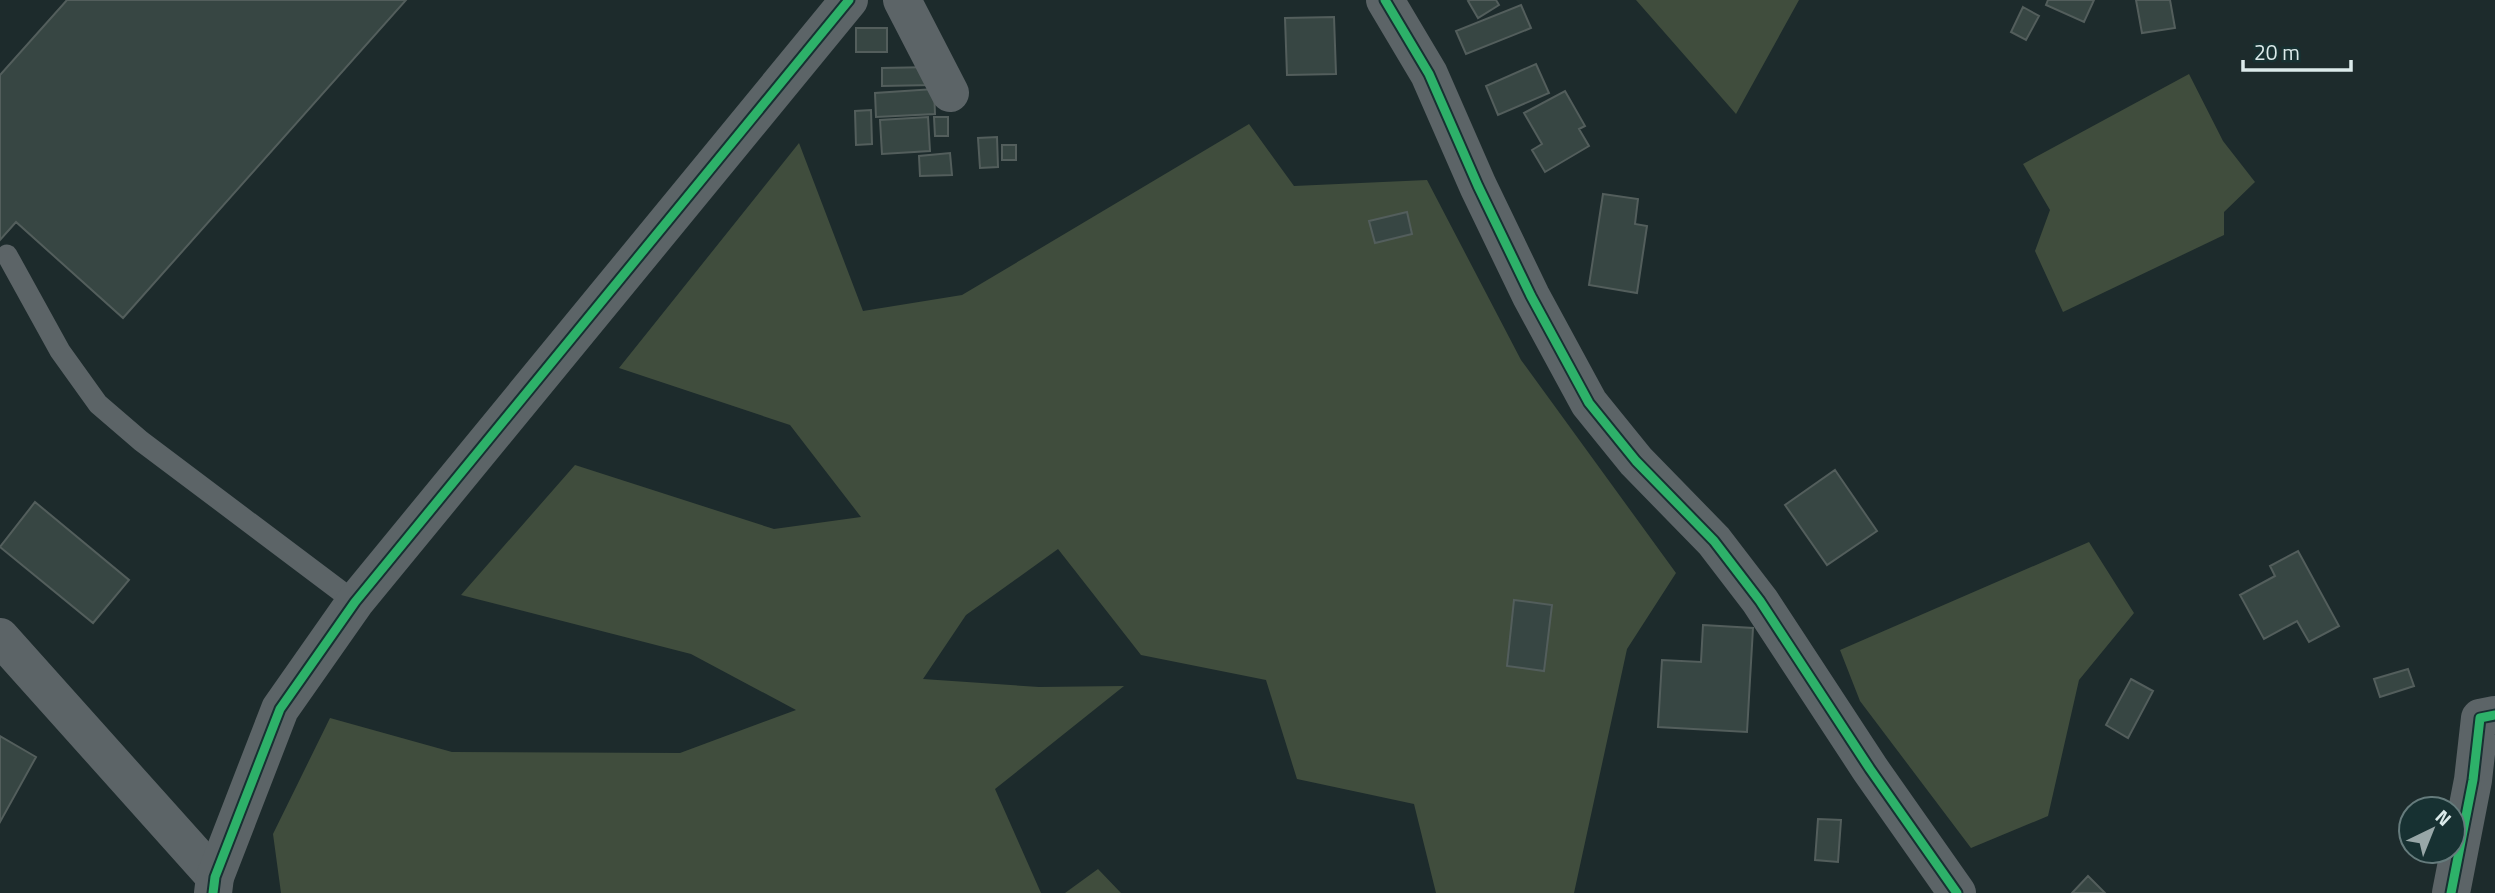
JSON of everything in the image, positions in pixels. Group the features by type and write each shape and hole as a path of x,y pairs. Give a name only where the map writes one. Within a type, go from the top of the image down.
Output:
{"street":[{"path":"0,638 214,885 280,709 355,603 849,0"},
{"path":"902,0 950,93"},
{"path":"1385,0 1429,74 1478,186 1531,296 1590,402 1636,461 1714,541 1760,601 1870,769 1956,893"},
{"path":"2451,893 2473,779 2480,718 2495,715"}],"lane":[{"path":"7,255 60,351 98,404 141,441 355,603"}],"green space":[{"path":"1636,0 1799,0 1736,114"},
{"path":"2189,74 2223,141 2255,182 2224,212 2224,235 2063,312 2035,251 2050,210 2023,164"},
{"path":"1249,124 1294,186 1427,180 1521,360 1676,573 1627,649 1574,893 1436,893 1414,804 1297,779 1266,680 1141,655 1058,549 966,615 923,679 1039,687 1124,686 995,789 1041,893 281,893 273,834 330,718 452,752 680,753 796,710 691,654 461,595 575,465 774,529 861,517 790,425 619,368 799,143 863,311 962,295"},
{"path":"2089,542 2134,613 2079,680 2048,816 1971,848 1860,701 1840,650"},
{"path":"1098,869 1121,893 1065,893"}],"building":[{"path":"67,0 406,0 123,318 16,222 0,240 0,75"},
{"path":"1496,0 1499,5 1478,18 1468,1"},
{"path":"2048,0 2094,0 2084,22 2046,5"},
{"path":"2136,0 2170,0 2175,28 2142,33"},
{"path":"1521,5 1531,28 1466,54 1456,31"},
{"path":"2023,7 2039,16 2026,40 2011,32"},
{"path":"1334,17 1336,74 1287,75 1285,18"},
{"path":"856,28 887,28 887,52 856,52"},
{"path":"1536,64 1549,93 1498,115 1486,86"},
{"path":"932,67 933,85 882,86 882,68"},
{"path":"934,89 935,114 876,117 875,93"},
{"path":"1565,91 1585,126 1579,129 1589,146 1545,172 1532,150 1542,144 1524,113"},
{"path":"871,110 872,144 856,145 855,111"},
{"path":"928,117 930,151 882,154 880,120"},
{"path":"934,117 948,117 948,136 935,136"},
{"path":"997,137 998,167 980,168 978,138"},
{"path":"1002,145 1016,145 1016,160 1002,160"},
{"path":"950,153 952,175 920,176 919,156"},
{"path":"1603,194 1638,199 1635,224 1647,226 1637,293 1589,285"},
{"path":"1407,212 1412,234 1375,243 1369,221"},
{"path":"1835,470 1877,531 1827,565 1785,505"},
{"path":"35,502 129,580 93,623 0,547"},
{"path":"2298,551 2339,626 2309,642 2297,621 2264,639 2240,595 2275,576 2270,566"},
{"path":"1514,600 1552,605 1544,671 1507,666"},
{"path":"1703,625 1753,628 1747,732 1658,727 1662,660 1701,662"},
{"path":"2408,669 2414,686 2380,697 2374,679"},
{"path":"2131,679 2153,691 2128,738 2106,725"},
{"path":"0,736 36,757 0,822"},
{"path":"1818,819 1841,820 1838,862 1815,860"},
{"path":"2088,876 2105,893 2072,893"}],"cycle path":[{"path":"213,893 215,877 280,709 355,602 849,0"},
{"path":"1385,0 1429,74 1478,186 1531,296 1589,403 1636,461 1714,541 1760,601 1870,769 1957,893"},
{"path":"2451,893 2473,780 2480,718 2495,715"}]}
